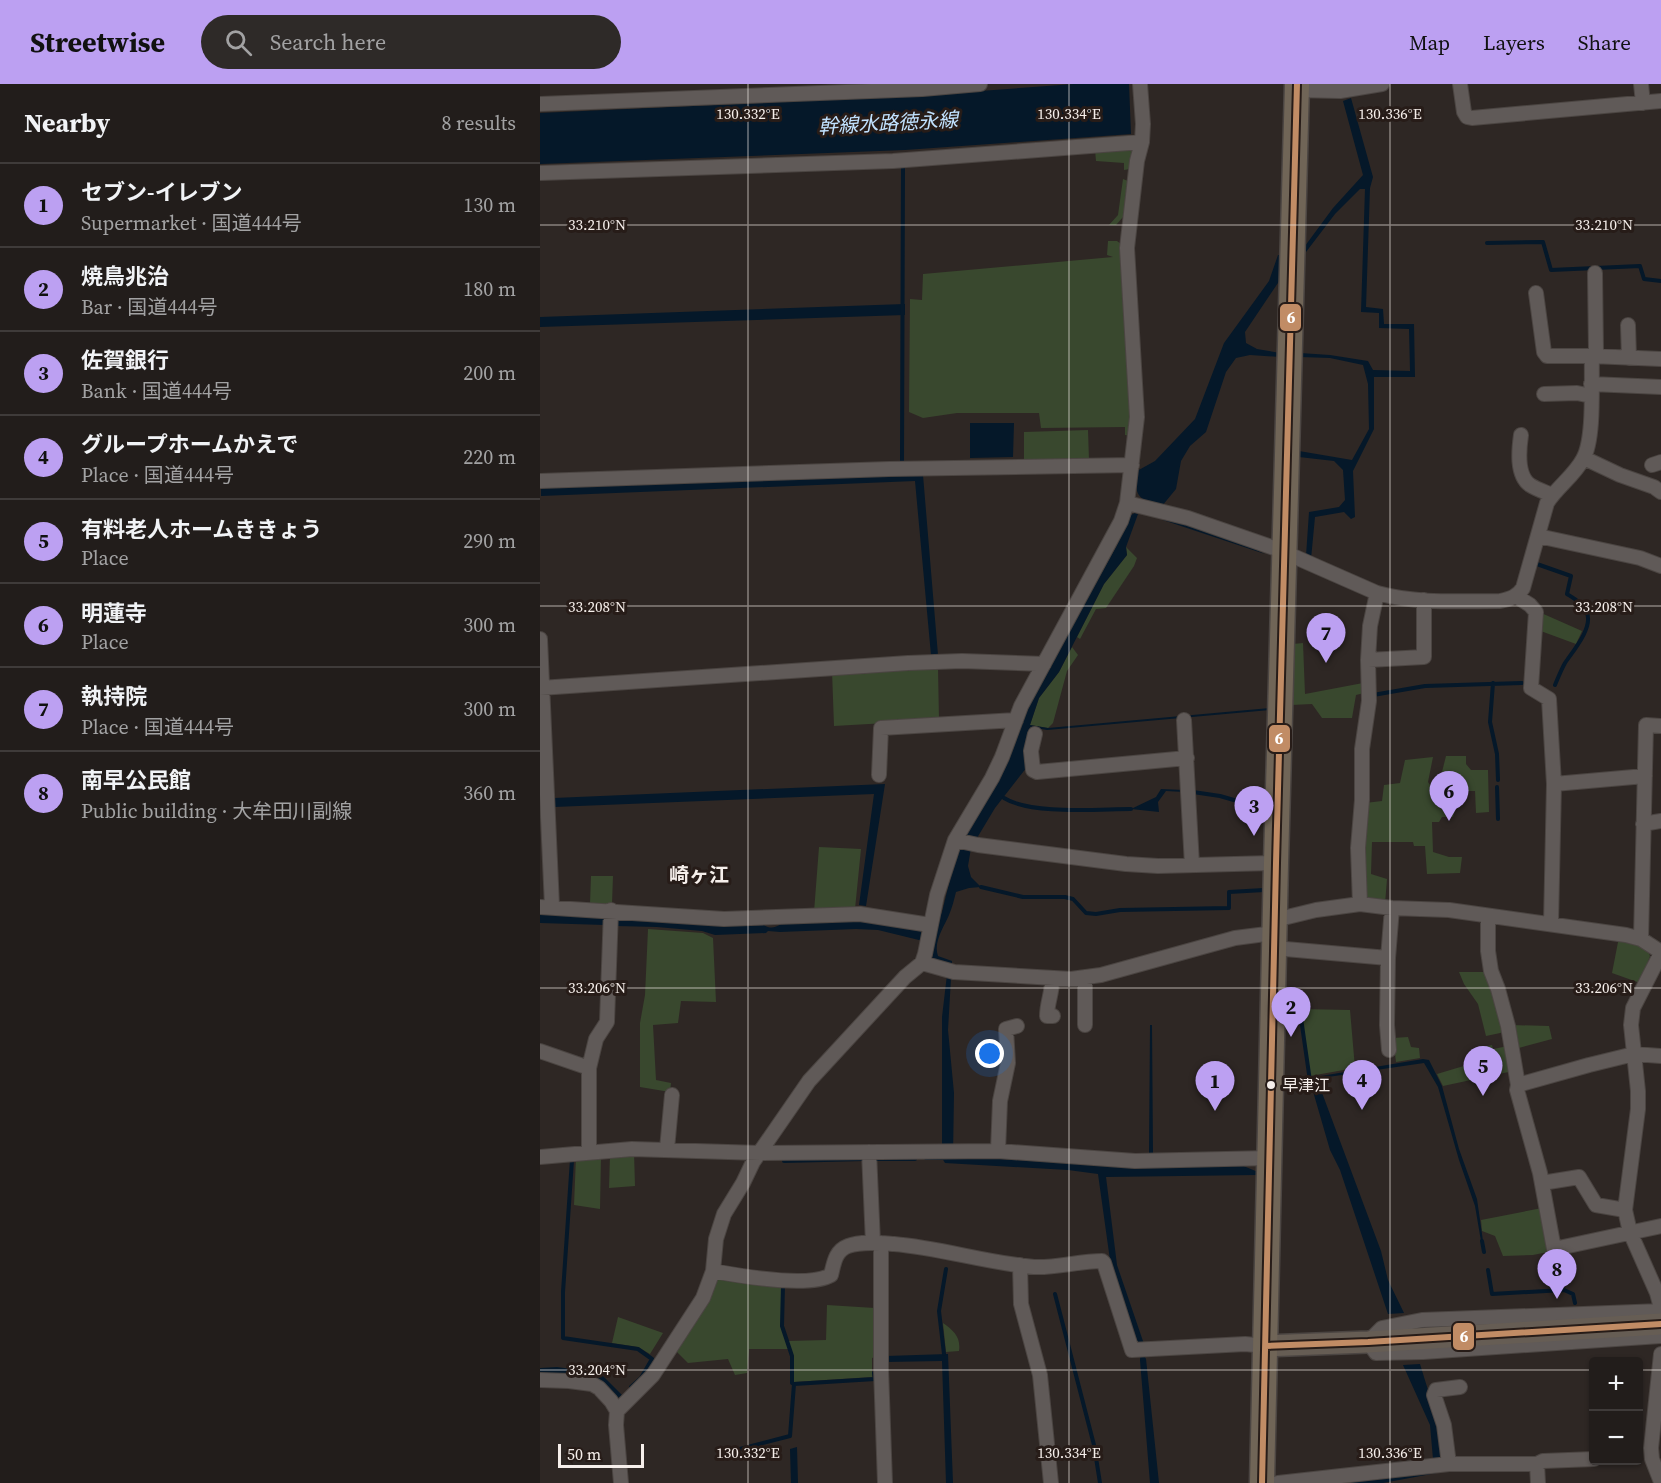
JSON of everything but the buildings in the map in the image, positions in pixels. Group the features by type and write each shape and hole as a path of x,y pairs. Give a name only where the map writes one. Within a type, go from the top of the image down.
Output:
{"highway":[{"path":"1262,1483 1297,87"}],"main road":[{"path":"1266,1346 1661,1324"}],"street":[{"path":"540,104 921,89 980,84"},
{"path":"617,1411 653,1374 703,1298 713,1271 717,1239 724,1214 743,1184 753,1162 809,1081 904,977 922,963 946,863 955,840 992,778 1016,720 1044,664 1121,521 1127,503 1137,417 1127,248 1135,170 1142,142 1140,84"},
{"path":"1297,87 1340,91 1382,84"},
{"path":"1460,84 1464,112 1467,117 1472,118 1661,101"},
{"path":"1641,84 1642,102"},
{"path":"540,173 893,161 1142,142"},
{"path":"1127,503 1188,518 1284,552 1377,593 1393,597 1424,600 1500,601 1516,596 1523,588 1542,516 1552,495 1578,468 1588,448 1592,356 1596,352 1595,273"},
{"path":"1536,293 1544,352 1547,356 1661,359"},
{"path":"1628,326 1629,358"},
{"path":"1544,394 1661,387"},
{"path":"1521,435 1518,453 1523,476 1529,484 1552,495"},
{"path":"1584,458 1661,492"},
{"path":"540,481 889,469 1132,465"},
{"path":"1538,536 1640,558 1661,566"},
{"path":"1360,904 1358,848 1362,800 1362,748 1369,701 1370,626 1377,593"},
{"path":"1516,596 1536,612 1531,688 1549,699 1554,784 1551,924"},
{"path":"1368,660 1424,657 1424,600"},
{"path":"540,639 546,906 724,919 860,914 930,926"},
{"path":"541,688 908,663 962,661 1044,664"},
{"path":"879,775 881,729 1016,720"},
{"path":"1184,720 1192,865"},
{"path":"1641,939 1646,725 1661,726"},
{"path":"1011,735 1034,738 1033,770 1037,772 1187,758"},
{"path":"1554,784 1645,776"},
{"path":"1643,825 1661,821"},
{"path":"955,840 1126,864 1276,863"},
{"path":"1274,934 1316,910 1360,904 1392,908 1449,910 1626,935 1641,939 1661,953 1633,1008 1631,1025 1638,1109 1624,1210 1630,1232 1657,1293 1661,1310 1422,1320 1382,1328 1368,1342 1376,1353 1423,1352 1661,1336"},
{"path":"1389,1050 1388,958 1392,908"},
{"path":"589,1152 589,1068 596,1039 607,1022 611,910"},
{"path":"1488,916 1488,951 1491,971 1508,1026 1517,1090 1532,1138 1554,1249 1661,1226"},
{"path":"922,963 950,971 1071,979 1101,975 1235,938 1274,934 1388,958"},
{"path":"1084,1025 1085,977"},
{"path":"1052,978 1052,990 1047,1001 1047,1016 1053,1016"},
{"path":"998,1151 1000,1101 1008,1063 1006,1029 1017,1026"},
{"path":"540,1052 589,1068"},
{"path":"1518,1085 1634,1054 1661,1056"},
{"path":"667,1149 672,1095"},
{"path":"540,1157 632,1149 667,1149 760,1153 998,1151 1135,1161 1270,1158"},
{"path":"869,1152 877,1243 885,1483"},
{"path":"1542,1183 1579,1177 1596,1205 1624,1210"},
{"path":"713,1271 782,1280 823,1280 831,1275 835,1257 841,1250 851,1245 877,1243 906,1245 1020,1265 1063,1266 1099,1261 1104,1263 1132,1350 1245,1344 1266,1346"},
{"path":"1020,1265 1023,1313 1040,1374 1050,1483"},
{"path":"1661,1354 1650,1459 1661,1482"},
{"path":"540,1380 592,1384 611,1401 617,1411 621,1483"},
{"path":"1449,1464 1444,1425 1434,1395 1436,1390 1460,1387"},
{"path":"1278,1483 1449,1464 1537,1464 1543,1461 1589,1459"},
{"path":"1537,1464 1538,1483"}],"green space":[{"path":"1133,149 1130,169 1124,170 1124,163 1096,161 1095,150"},
{"path":"1123,179 1128,181 1123,217 1116,225 1109,225 1118,215"},
{"path":"1108,241 1117,241 1121,244 1131,397 1131,436 1125,435 1125,427 1041,428 1039,413 957,413 923,418 909,412 910,299 922,300 923,274 1113,257 1107,255"},
{"path":"1088,430 1089,460 1024,461 1024,432"},
{"path":"1126,547 1137,558 1134,566 1106,608 1096,609 1080,639 1077,637 1104,584 1127,555"},
{"path":"1539,612 1582,631 1576,644 1538,630"},
{"path":"1303,643 1305,694 1363,683 1364,693 1356,695 1352,718 1322,718 1312,704 1291,705 1293,644"},
{"path":"1072,647 1078,655 1067,671 1053,723 1048,728 1030,725 1039,698 1059,672"},
{"path":"938,668 939,720 834,726 832,671"},
{"path":"1446,756 1466,756 1466,764 1471,770 1488,770 1489,812 1476,813 1475,791 1462,791 1461,802 1457,804 1453,817 1442,817 1439,822 1432,822 1433,852 1449,857 1462,857 1460,873 1427,874 1425,846 1414,846 1413,842 1372,842 1371,874 1387,879 1385,904 1371,902 1362,895 1365,803 1382,801 1384,785 1400,783 1405,760 1433,757 1428,782 1430,785 1439,784"},
{"path":"819,847 861,849 855,909 814,912"},
{"path":"591,876 613,876 612,904 590,904"},
{"path":"648,929 703,933 713,938 716,1002 681,1001 678,1023 653,1025 656,1080 671,1083 670,1092 640,1087 640,1023 645,995"},
{"path":"1619,937 1647,948 1650,956 1640,983 1612,973"},
{"path":"1459,972 1488,972 1505,1032 1486,1036 1478,1004 1464,984"},
{"path":"1300,1009 1350,1010 1355,1068 1310,1076"},
{"path":"1511,1025 1549,1026 1552,1039 1515,1049"},
{"path":"1408,1037 1411,1047 1419,1048 1420,1058 1396,1062 1393,1038"},
{"path":"1492,1045 1493,1049 1508,1046 1513,1071 1443,1086 1437,1074 1477,1062 1474,1049"},
{"path":"634,1152 635,1186 609,1188 610,1155"},
{"path":"601,1156 600,1209 574,1205 576,1157"},
{"path":"1542,1208 1553,1251 1533,1255 1503,1256 1495,1236 1482,1231 1481,1220"},
{"path":"716,1275 783,1286 782,1326 789,1349 749,1349 747,1373 735,1375 728,1359 688,1363 676,1351"},
{"path":"827,1305 875,1308 875,1357 872,1358 872,1377 794,1382 793,1356 788,1341 826,1340"},
{"path":"618,1317 663,1333 650,1354 638,1347 612,1343"},
{"path":"943,1323 956,1335 959,1351 946,1352"}],"water":[{"name":"幹線水路徳永線","path":"1074,84 1129,84 1131,134 905,150 540,164 540,113 912,96"},
{"path":"1351,98 1373,177 1370,188 1366,307 1383,309 1384,324 1414,324 1415,377 1374,377 1374,429 1353,471 1355,517 1351,519 1344,512 1315,517 1311,559 1306,556 1309,512 1339,507 1345,500 1343,470 1334,461 1299,457 1299,451 1352,460 1369,429 1368,384 1363,365 1330,358 1300,357 1300,353 1368,361 1373,370 1410,371 1409,329 1379,328 1379,313 1361,312 1365,189 1360,189 1335,214 1306,252 1305,246 1333,208 1363,175 1343,101"},
{"path":"1278,255 1281,255 1282,277 1245,332 1246,343 1257,349 1280,353 1280,357 1250,355 1236,358 1226,372 1206,432 1190,446 1181,461 1176,489 1162,506 1148,502 1139,496 1137,491 1137,471 1155,461 1195,419 1224,343 1269,281"},
{"path":"905,304 905,315 540,327 540,317"},
{"path":"970,423 1014,423 1013,457 970,458"},
{"path":"923,475 938,655 931,655 915,481 541,496 541,487"},
{"path":"1138,514 1126,547 1127,555 1104,584 1059,672 1039,698 1030,725 1048,728 1270,708 1270,710 1047,730 1030,727 1027,767 995,808 971,848 968,866 971,877 981,887 956,892 938,940 937,951 938,956 952,961 948,1030 954,1093 953,1156 1110,1166 1241,1165 1258,1172 1257,1175 1106,1177 1117,1265 1144,1344 1143,1353 1146,1359 1159,1483 1150,1483 1141,1349 1135,1342 1110,1260 1098,1174 1068,1170 945,1163 942,1158 942,1017 948,966 935,962 932,958 937,923 942,912 957,851 1029,704 1116,547 1131,515"},
{"path":"1164,517 1216,533 1265,554 1163,520"},
{"path":"885,784 866,906 859,905 874,794 554,807 554,798"},
{"path":"1161,789 1184,790 1184,792 1166,791 1158,802 1159,812 1131,809 1156,797"},
{"path":"540,913 602,915 605,925 540,923"},
{"path":"619,917 727,926 764,925 770,927 781,924 860,921 921,930 923,941 878,930 856,929 715,935 702,931 616,926 616,919"},
{"path":"1150,1025 1152,1025 1153,1155 1149,1155"},
{"path":"1423,1059 1429,1060 1442,1086 1459,1149 1477,1199 1483,1241 1481,1241 1475,1206 1438,1087 1424,1063 1321,1078 1318,1082 1381,1251 1388,1280 1404,1313 1388,1314 1340,1170 1330,1150 1310,1081 1315,1077"},
{"path":"948,1354 953,1483 946,1483 942,1361 886,1362 886,1356"},
{"path":"1420,1364 1436,1416 1444,1459 1433,1459 1430,1425 1403,1365"},
{"path":"557,1367 600,1373 622,1395 618,1398 599,1379 540,1374 540,1368"},
{"path":"797,1447 798,1483 791,1483 790,1449"},
{"path":"1443,1468 1442,1472 1383,1483 1330,1483"}],"waterway":[{"path":"902,464 903,168"},
{"path":"1487,243 1543,242 1551,270 1640,266 1644,279 1661,281"},
{"path":"1534,563 1571,576 1567,594 1579,602 1587,613 1585,632 1565,663 1555,685"},
{"path":"1493,683 1490,722 1497,754 1498,780"},
{"path":"1373,695 1425,686 1522,683"},
{"path":"1497,787 1498,819"},
{"path":"1193,792 1220,796 1265,809"},
{"path":"1004,798 1031,807 1047,809 1131,809"},
{"path":"981,887 1023,897 1065,897 1073,899 1086,913 1096,914 1120,910 1229,908 1229,892 1264,890"},
{"path":"1300,1011 1310,1081"},
{"path":"926,1158 942,1158"},
{"path":"784,1161 864,1159"},
{"path":"875,1159 915,1159"},
{"path":"572,1160 563,1292 563,1338 638,1349 652,1359 641,1378 631,1387"},
{"path":"1482,1241 1484,1252"},
{"path":"944,1354 939,1311 946,1269"},
{"path":"1488,1270 1492,1294 1564,1290 1573,1294 1575,1303"},
{"path":"783,1285 782,1326 792,1356 792,1383 794,1384"},
{"path":"1055,1294 1094,1445 1100,1483"},
{"path":"736,1450 790,1436 794,1384 875,1379 874,1373"}],"transit line":[{"name":"6","path":"1262,1483 1297,84"},
{"name":"6","path":"1266,1346 1661,1324"}],"place":[{"name":"執持院","path":"1326,663"},
{"name":"明蓮寺","path":"1449,821"},
{"name":"佐賀銀行","path":"1254,836"},
{"name":"焼鳥兆治","path":"1291,1037"},
{"name":"早津江","path":"1271,1085"},
{"name":"有料老人ホームききょう","path":"1483,1096"},
{"name":"グループホームかえで","path":"1362,1110"},
{"name":"セブン-イレブン","path":"1215,1111"},
{"name":"南早公民館","path":"1557,1299"}],"district":[{"name":"崎ヶ江","path":"699,875"}]}
